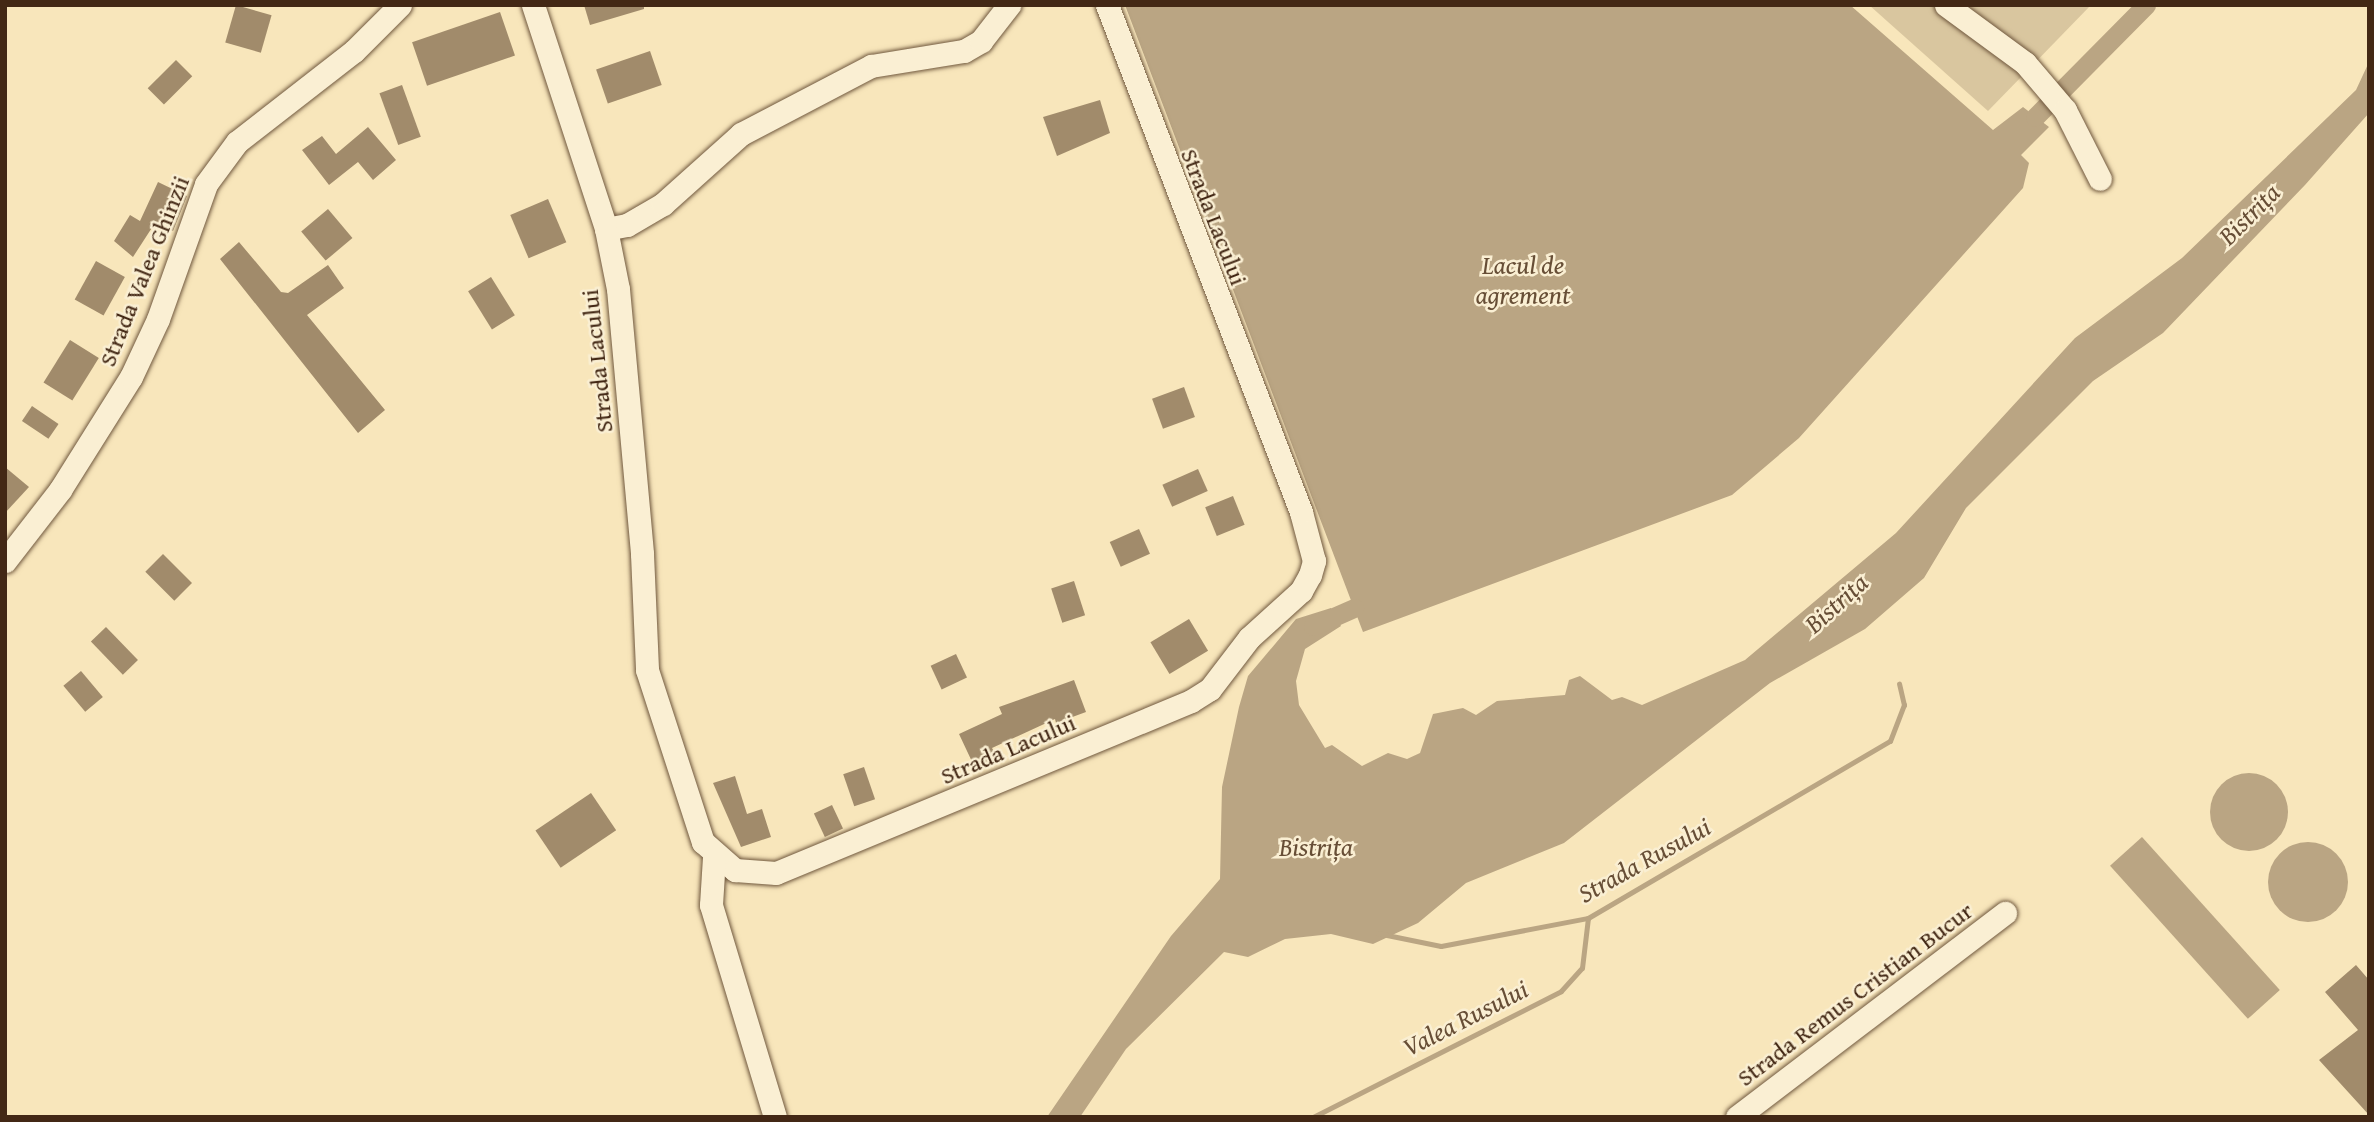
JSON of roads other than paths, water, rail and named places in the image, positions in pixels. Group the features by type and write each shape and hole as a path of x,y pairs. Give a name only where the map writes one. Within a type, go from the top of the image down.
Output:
{"street":[{"name":"Strada Valea Ghinzii","path":"5,561 60,491 131,377 206,184 237,142 354,51 400,5"},
{"name":"Strada Lacului","path":"533,5 606,229 618,289 642,554 647,670 697,827 714,857 735,870 792,869 1191,701 1210,689 1249,638 1301,591 1310,575 1314,561 1301,512 1119,47 1107,5"},
{"path":"606,229 627,225 663,204 741,134 871,65 964,51 981,41 1009,5"},
{"path":"1946,5 2025,63 2065,110 2100,179"},
{"path":"714,857 711,905 775,1117"},
{"name":"Strada Remus Cristian Bucur","path":"1737,1117 2005,913"}],"water":[{"name":"Lacul de agrement","path":"1125,5 1850,5 1993,130 2023,107 2049,127 2021,155 2029,163 2023,188 1799,438 1732,495 1363,632"},
{"name":"Bistrița","path":"2369,62 2369,113 2305,185 2163,333 2093,381 1966,508 1924,578 1865,629 1770,683 1564,843 1466,883 1418,923 1373,944 1331,934 1285,939 1248,957 1224,952 1126,1049 1080,1117 1047,1117 1171,936 1220,879 1222,787 1248,676 1296,619 1331,608 1341,626 1305,649 1296,681 1299,705 1325,748 1332,745 1362,766 1388,753 1407,759 1420,753 1433,714 1463,708 1476,715 1497,701 1565,695 1569,680 1580,676 1612,700 1622,697 1642,705 1745,660 1896,533 2075,338 2182,258 2356,90"},
{"path":"2249,773 2264,776 2277,784 2285,797 2288,812 2285,827 2277,840 2264,848 2249,851 2234,848 2221,840 2213,827 2210,812 2213,797 2221,784 2234,776"},
{"path":"2142,837 2280,990 2248,1019 2110,866"},
{"path":"2300,842 2316,842 2337,853 2348,874 2348,890 2337,911 2316,922 2300,922 2286,916 2274,904 2268,890 2268,874 2274,860 2286,848"}],"waterway":[{"path":"2035,117 2146,5"},
{"path":"1313,626 1354,608"},
{"name":"Strada Rusului","path":"1377,933 1441,946 1588,918 1890,741 1904,705 1899,684"},
{"name":"Valea Rusului","path":"1313,1117 1561,991 1582,968 1588,918"}]}
